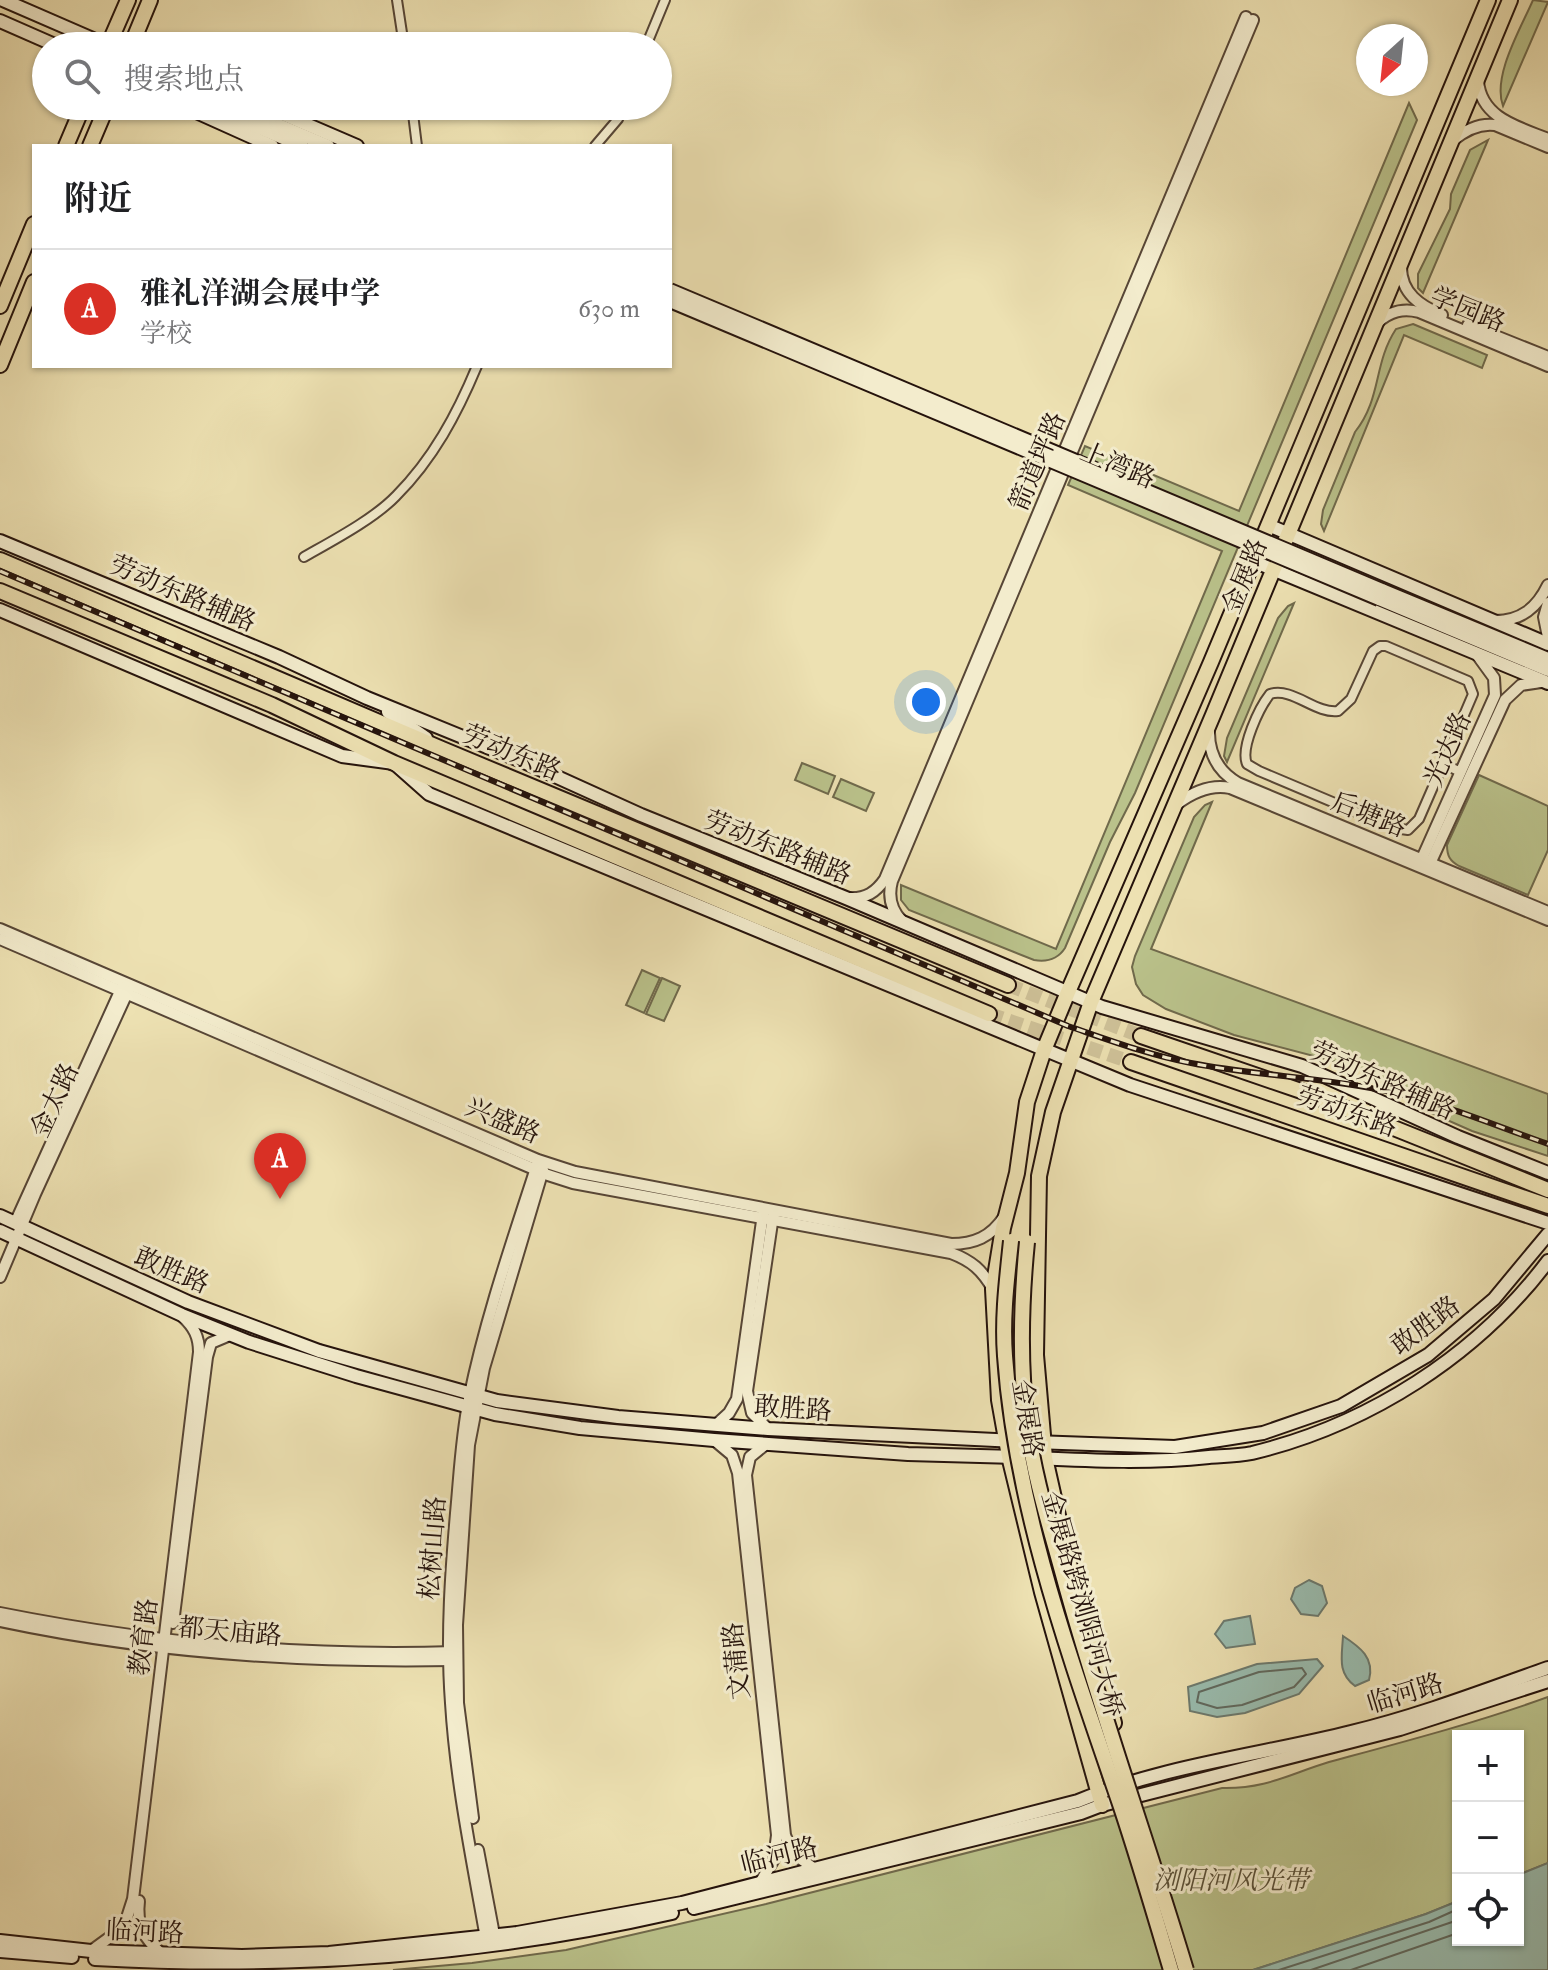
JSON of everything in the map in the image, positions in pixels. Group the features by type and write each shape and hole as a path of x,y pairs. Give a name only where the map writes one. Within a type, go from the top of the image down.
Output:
{"main road":[{"path":"3,0 76,32"},
{"path":"114,32 128,0"},
{"path":"137,32 150,0"},
{"name":"金展路","path":"1100,1798 1042,1592 999,1400 993,1289 1017,1173 1027,1102 1068,992 1488,0"},
{"name":"金展路","path":"1019,1242 1039,1176 1053,1112 1091,1002 1510,0"},
{"path":"0,21 32,35"},
{"path":"67,144 77,120"},
{"path":"91,144 101,120"},
{"path":"214,120 268,144"},
{"path":"249,120 322,144"},
{"path":"257,120 298,144"},
{"path":"297,120 352,144"},
{"path":"0,306 32,229"},
{"path":"0,365 32,287"},
{"name":"上湾路","path":"672,291 1380,594 1548,679"},
{"name":"上湾路","path":"672,302 1380,594 1548,659"},
{"path":"1268,525 1548,644"},
{"name":"劳动东路辅路","path":"0,541 279,657 641,815 1091,1002 1302,1066 1458,1137 1548,1173"},
{"name":"劳动东路","path":"0,560 442,749 1008,985"},
{"path":"1253,561 1474,652 1548,679"},
{"path":"0,591 272,705 394,763 989,1014"},
{"path":"0,610 342,756 394,763 429,794 1130,1085 1548,1223"},
{"path":"367,698 442,749"},
{"name":"劳动东路","path":"1141,1036 1304,1092 1548,1190"},
{"name":"劳动东路","path":"1131,1062 1548,1206"},
{"name":"金展路","path":"1017,1173 1019,1242"},
{"name":"金展路","path":"1039,1176 1036,1355 1045,1458 1068,1560 1134,1789"},
{"name":"敢胜路","path":"0,1216 12,1231 182,1315 230,1335 356,1376 580,1428 908,1454 1008,1449 1044,1442 1175,1447 1263,1433 1341,1406 1428,1355 1494,1299 1548,1234"},
{"name":"敢胜路","path":"12,1231 319,1351 473,1401 1008,1449 1045,1458 1178,1460 1250,1453 1324,1430 1377,1407 1454,1355 1506,1309 1548,1261"},
{"name":"金展路跨浏阳河大桥","path":"1019,1242 1005,1353 1019,1471 1074,1671 1122,1811 1171,1970"},
{"name":"金展路跨浏阳河大桥","path":"1019,1242 1021,1357 1027,1424 1040,1495 1089,1669 1186,1970"},
{"name":"临河路","path":"0,1951 138,1962 269,1964 368,1959 490,1941 628,1914 1100,1798 1382,1724 1548,1668"},
{"name":"临河路","path":"1134,1789 1400,1729 1548,1681"},
{"name":"临河路","path":"0,1941 91,1951 242,1956 329,1953 570,1935 696,1908 1081,1813 1100,1798"}],"street":[{"path":"397,0 402,32"},
{"path":"652,32 665,0"},
{"name":"箭道坪路","path":"846,898 872,893 885,879 1250,19 892,881 893,909 903,922"},
{"path":"1479,74 1480,93 1493,113 1548,139"},
{"path":"414,120 417,144"},
{"path":"597,144 617,120"},
{"path":"1451,142 1470,129 1487,124 1548,147"},
{"name":"学园路","path":"1402,258 1403,283 1420,303 1548,357"},
{"name":"学园路","path":"1373,328 1386,315 1410,310 1548,366"},
{"path":"304,557 395,498 426,461 449,426 476,368"},
{"path":"1493,621 1511,619 1530,611 1542,598 1548,585"},
{"path":"1548,603 1544,617 1548,637"},
{"path":"1386,646 1461,676 1472,688 1470,702 1443,764 1419,819 1408,830 1394,828 1252,768 1247,764 1244,753 1270,694 1280,692 1327,711 1338,711 1351,699 1373,651 1386,646"},
{"name":"光达路","path":"1424,865 1495,695 1494,678 1474,652"},
{"name":"光达路","path":"1424,865 1505,700 1521,685 1548,679"},
{"name":"后塘路","path":"1209,725 1212,755 1219,768 1231,779 1548,920"},
{"path":"1443,764 1461,772"},
{"name":"后塘路","path":"1175,806 1203,789 1214,786 1230,788 1548,912"},
{"name":"兴盛路","path":"0,929 126,988 540,1166 951,1253 974,1264 993,1289"},
{"name":"兴盛路","path":"0,939 126,988"},
{"name":"金太路","path":"0,1259 126,988"},
{"name":"松树山路","path":"490,1941 453,1656 454,1537 473,1401 540,1166"},
{"name":"兴盛路","path":"768,1214 951,1244 983,1238 1007,1212"},
{"path":"717,1424 729,1413 737,1399 768,1214"},
{"path":"768,1214 747,1391 752,1413 768,1429"},
{"name":"金太路","path":"0,1277 12,1231"},
{"name":"教育路","path":"162,1954 144,1935 138,1913 199,1352 194,1327 182,1315"},
{"name":"教育路","path":"91,1951 124,1927 131,1911 207,1357 211,1343 230,1335"},
{"name":"文蒲路","path":"714,1440 732,1455 738,1473 777,1835 774,1859 760,1883"},
{"name":"文蒲路","path":"766,1444 750,1457 746,1475 785,1835 792,1853 815,1869"},
{"name":"都天庙路","path":"0,1613 167,1644"},
{"name":"都天庙路","path":"0,1621 167,1644 453,1656"}],"green space":[{"path":"1533,0 1548,2 1503,106 1501,81 1504,67"},
{"path":"1409,103 1417,120 1135,793 1110,842 1065,948 1051,959 1034,960 909,910 901,900 901,885 1056,949 1222,551 1068,485 1085,446 1239,511"},
{"path":"1488,140 1423,293 1418,288 1418,274 1450,209 1451,194 1470,150"},
{"path":"1413,324 1487,355 1482,368 1404,335 1324,531 1321,524 1323,510 1355,432 1370,406 1389,342 1396,329"},
{"path":"1294,603 1227,762 1224,756 1227,738 1278,618"},
{"path":"802,763 835,776 828,794 795,780"},
{"path":"1479,775 1548,806 1548,850 1528,895 1459,866 1448,855 1447,845"},
{"path":"841,779 874,793 866,811 833,797"},
{"path":"1212,802 1151,949 1548,1094 1548,1156 1472,1131 1422,1109 1387,1080 1367,1070 1234,1035 1166,1009 1143,995 1136,984 1132,967 1135,956 1194,817"},
{"path":"642,970 660,978 644,1013 626,1005"},
{"path":"662,978 680,986 664,1021 646,1014"},
{"name":"浏阳河风光带","path":"1548,1697 1548,1863 1524,1873 1524,1730 1452,1730 1452,1903 1253,1970 393,1970 566,1950 766,1904 1222,1788 1265,1783"}],"water":[{"path":"1309,1580 1322,1586 1327,1603 1318,1616 1301,1614 1291,1599 1295,1588"},
{"path":"1250,1616 1255,1644 1226,1648 1215,1634 1224,1621"},
{"path":"1343,1636 1360,1649 1370,1665 1369,1680 1355,1686 1343,1670"},
{"path":"1317,1659 1323,1666 1299,1694 1245,1713 1217,1717 1190,1711 1188,1687 1257,1664"},
{"path":"1548,1863 1548,1970 1253,1970 1452,1903 1452,1946 1524,1946 1524,1873"}],"tunnel":[{"path":"1008,985 1141,1036"},
{"path":"989,1014 1131,1062"}],"railway":[{"path":"0,571 1068,1026 1191,1063 1341,1083 1411,1097 1548,1144"}],"place":[{"name":"雅礼洋湖会展中学","path":"280,1199"}]}
